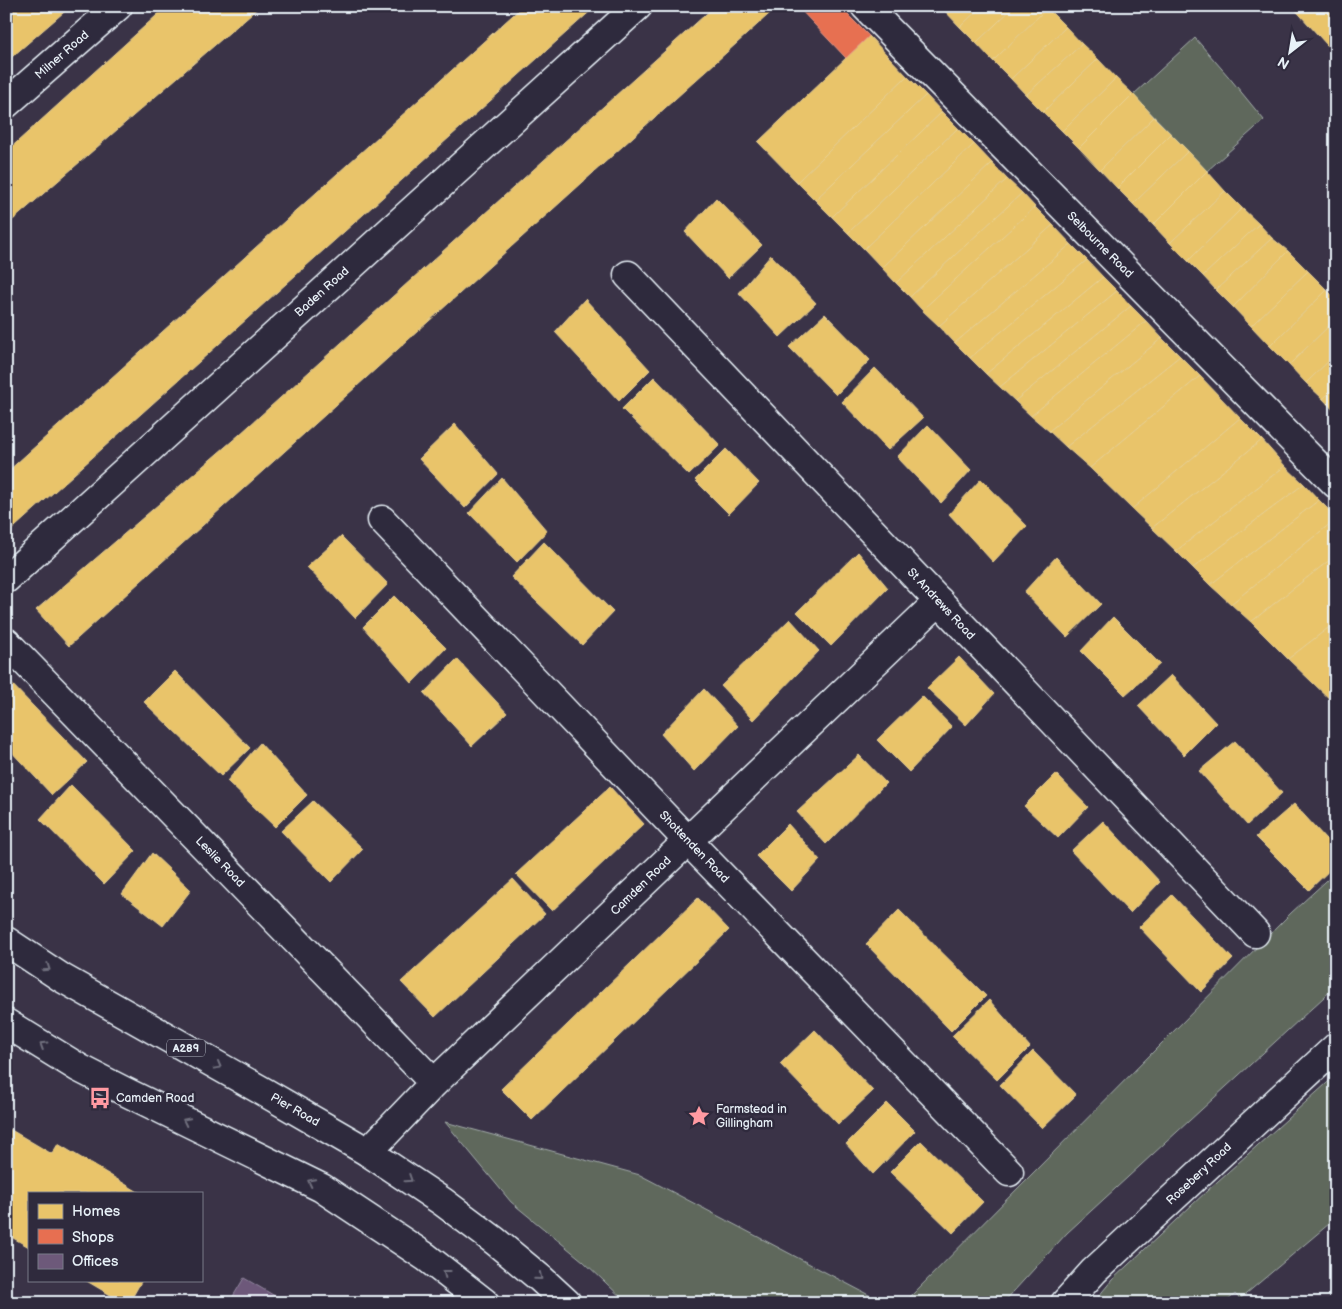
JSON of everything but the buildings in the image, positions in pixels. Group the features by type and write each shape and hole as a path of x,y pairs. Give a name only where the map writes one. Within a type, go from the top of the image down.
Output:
{"street":[{"name":"Milner Road","path":"6,104 118,6"},
{"name":"Baden Road","path":"6,579 638,6"},
{"name":"Selbourne Road","path":"865,6 1336,484"},
{"name":"St Andrews Road","path":"628,274 1255,933"},
{"name":"Shottenden Road","path":"382,520 688,841 1009,1172"},
{"name":"Camden Road","path":"368,1152 434,1083 939,601"},
{"name":"Leslie Road","path":"6,642 434,1083"},
{"name":"Pier Road","path":"6,940 62,978 368,1152 443,1202 541,1278 567,1303"},
{"path":"6,1023 79,1068 322,1188 426,1256 485,1303"},
{"name":"Rosebery Road","path":"1065,1303 1094,1271 1336,1047"}],"green space":[{"path":"1195,38 1264,120 1207,171 1133,95"},
{"path":"1336,872 1336,986 1067,1233 1003,1303 904,1303 1291,913"},
{"path":"1336,1075 1336,1218 1240,1299 1235,1294 1225,1303 1093,1303 1112,1280 1208,1190"},
{"path":"445,1122 640,1175 884,1303 627,1303 583,1261 511,1202"}],"place":[{"name":"Camden Road","path":"100,1098"},
{"name":"Farmstead in Gillingham","path":"699,1116"}]}
